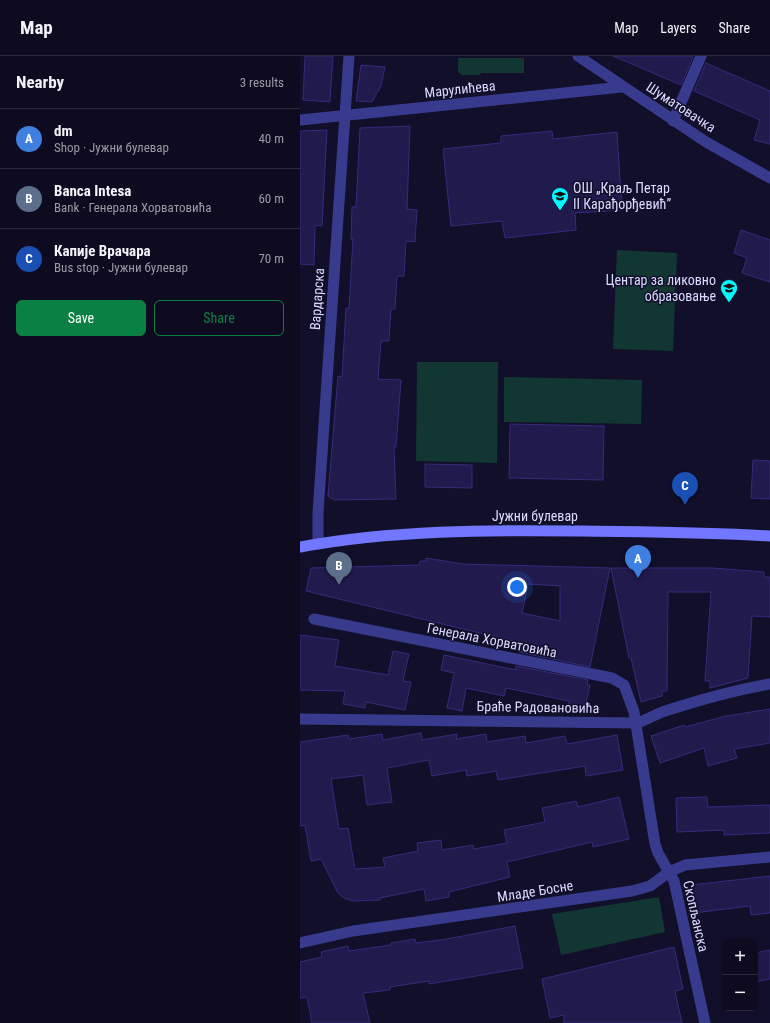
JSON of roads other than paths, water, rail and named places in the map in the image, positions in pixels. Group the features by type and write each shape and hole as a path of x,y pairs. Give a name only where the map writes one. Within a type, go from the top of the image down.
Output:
{"main road":[{"name":"Јужни булевар","path":"300,547 401,533 467,531 684,532 770,536"}],"street":[{"name":"Вардарска","path":"318,544 318,513 349,56"},
{"name":"Шуматовачка","path":"578,56 594,65 622,87 706,142 770,178"},
{"path":"673,121 701,56"},
{"name":"Марулићева","path":"300,120 622,87"},
{"name":"Генерала Хорватовића","path":"314,619 612,678 624,685 631,701 636,723"},
{"name":"Браће Радовановића","path":"300,719 636,723 662,712 721,694 770,684"},
{"name":"Скопљанска","path":"636,723 655,844 676,890 705,1023"},
{"name":"Младе Босне","path":"300,943 353,931 510,910 632,891 650,886 669,872 678,868 695,864 770,857"}],"place":[{"name":"ОШ „Краљ Петар II Карађорђевић”","path":"560,211"},
{"name":"Центар за ликовно образовање","path":"729,303"},
{"name":"Капије Врачара","path":"685,505"},
{"name":"dm","path":"638,578"},
{"name":"Banca Intesa","path":"339,585"}]}
